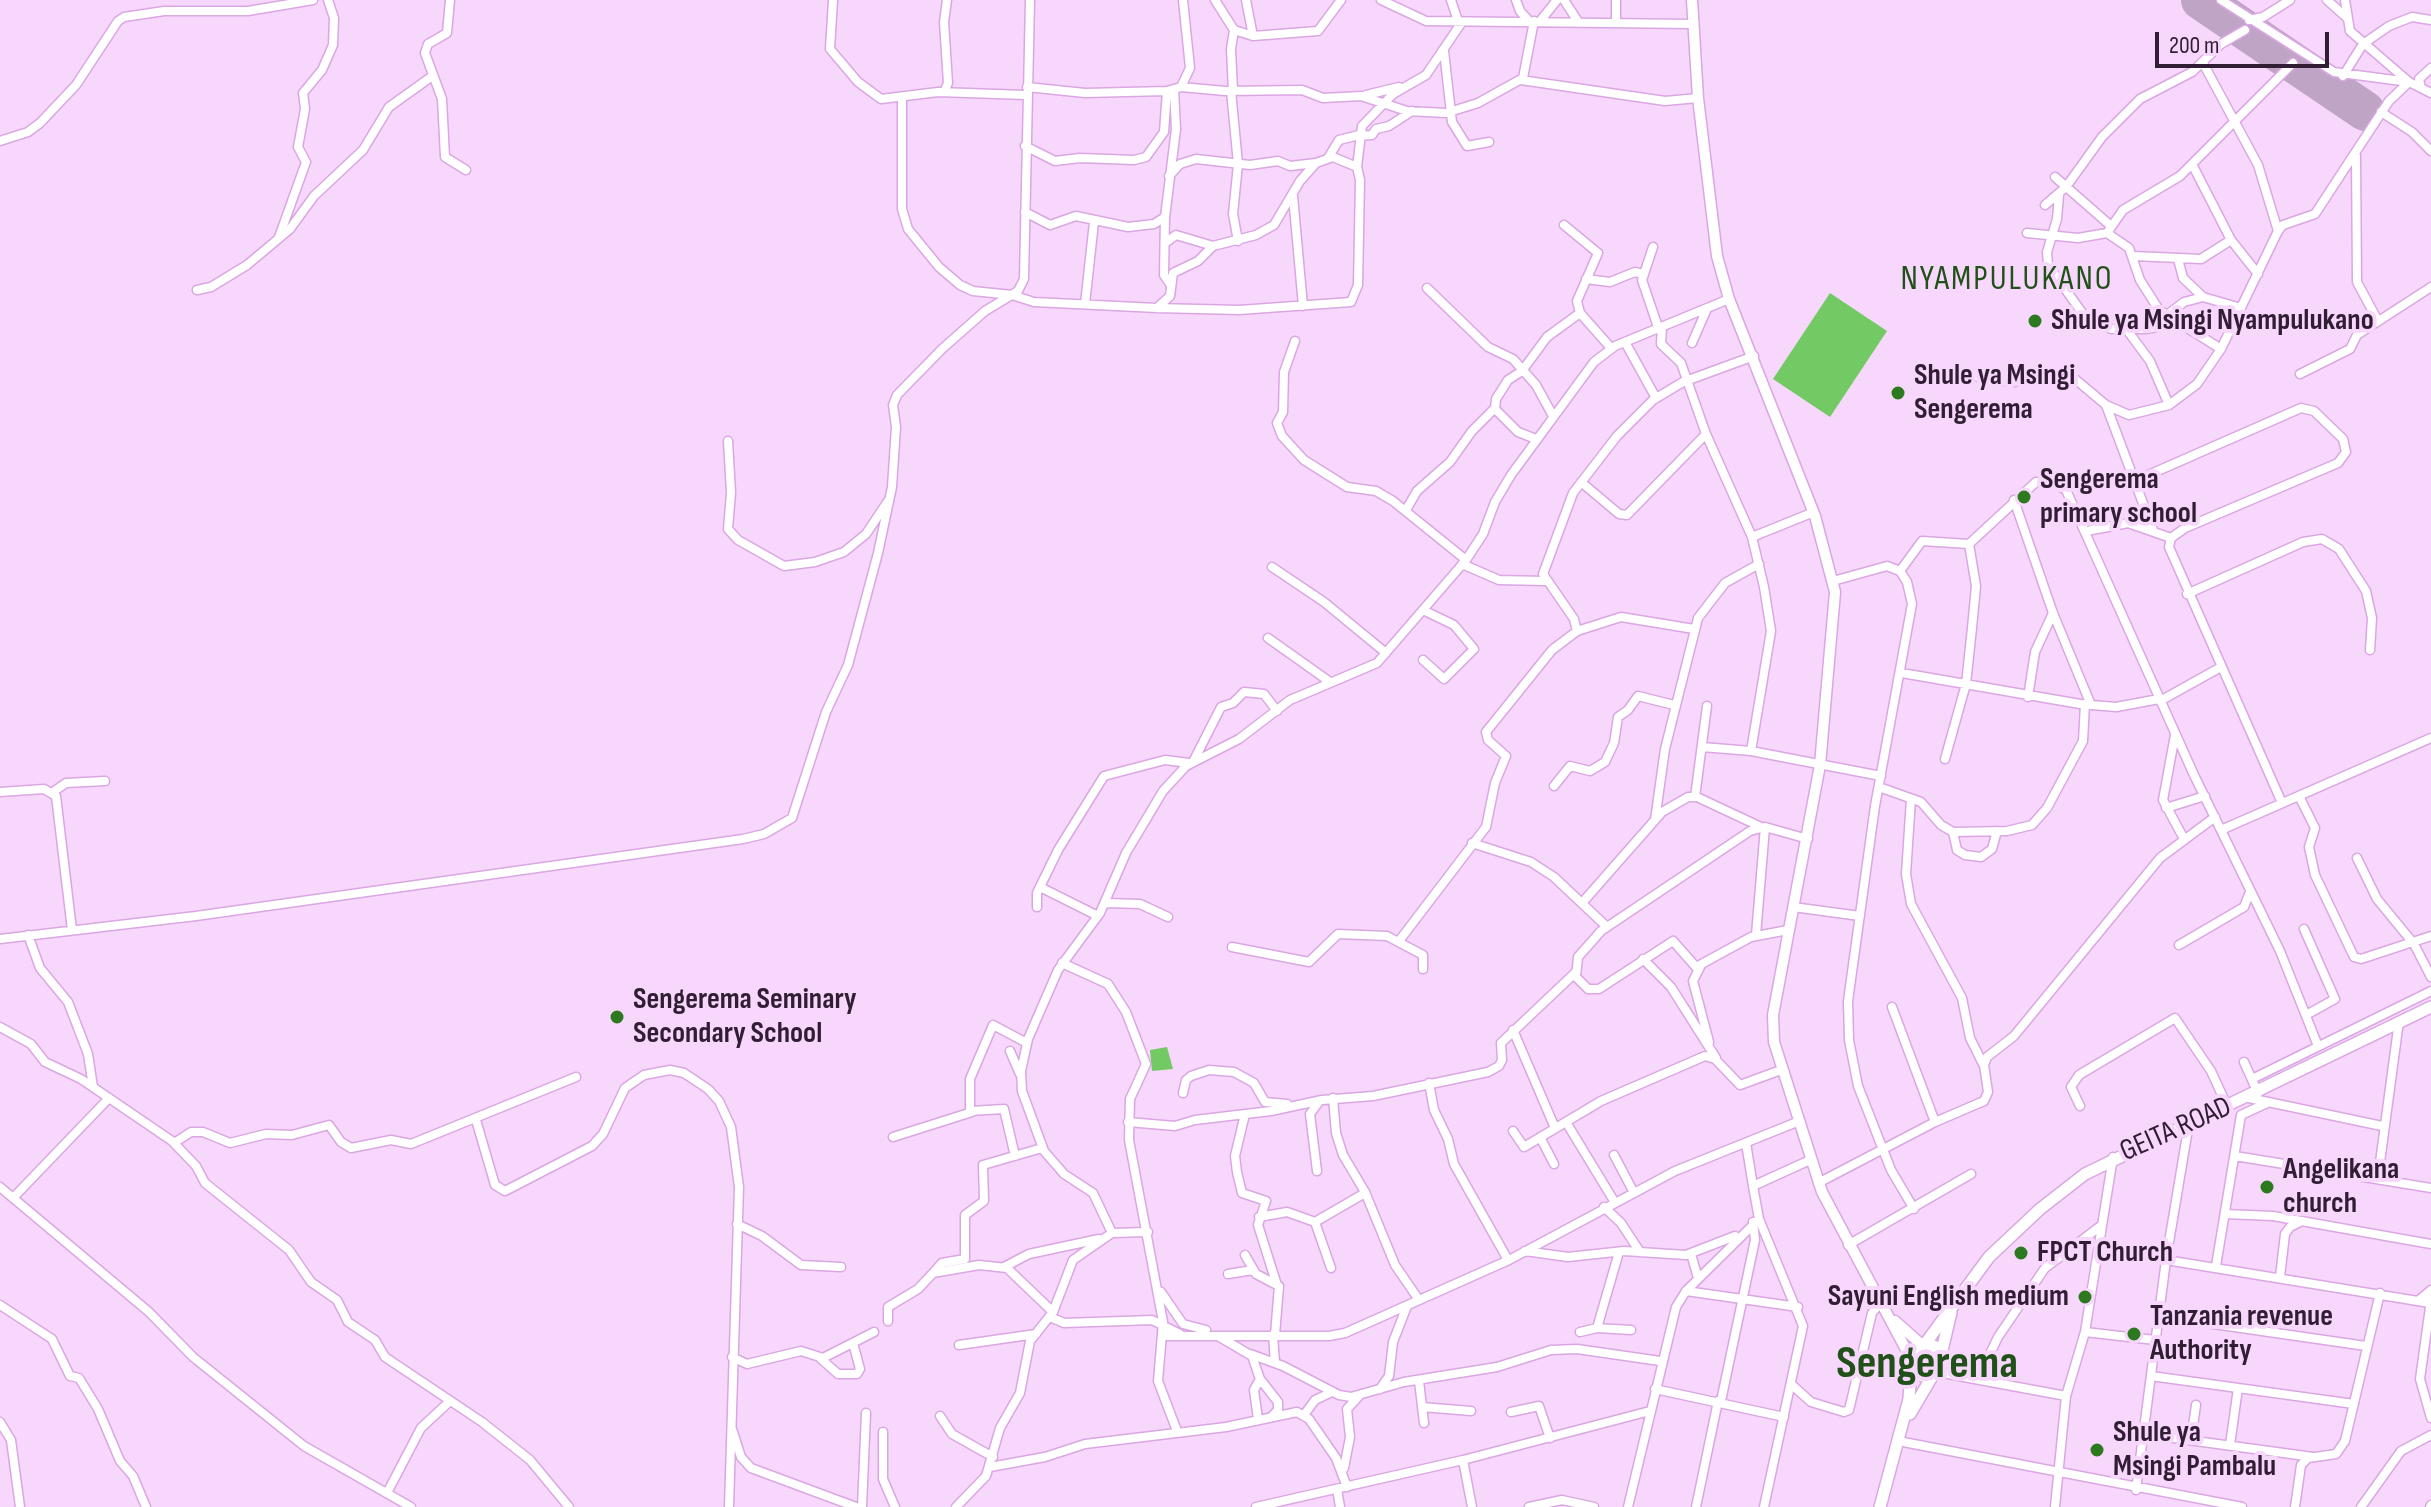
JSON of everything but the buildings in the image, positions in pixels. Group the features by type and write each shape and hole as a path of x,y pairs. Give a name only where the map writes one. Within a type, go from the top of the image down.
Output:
{"highway":[{"name":"GEITA ROAD","path":"1880,1507 1899,1437 1910,1362 1956,1301 2018,1229 2059,1192 2113,1157 2254,1096 2431,1007"},
{"name":"GEITA ROAD","path":"1899,1437 1935,1374 1956,1301"},
{"path":"1923,1344 1935,1347 1942,1357"},
{"path":"1910,1362 1920,1375 1935,1374"}],"main road":[{"path":"1692,0 1710,221 1729,299 1814,512 1833,581 1835,628 1820,765 1773,1015 1774,1042 1818,1183 1848,1245 1891,1318 1910,1362"},
{"path":"1891,1318 1923,1344"}],"street":[{"path":"0,141 28,132 40,123 76,85 118,21 124,17 164,11 248,11 313,0"},
{"path":"279,237 306,162 298,147 305,109 303,93 322,70 333,45 334,18 328,0"},
{"path":"450,0 447,33 426,49 431,77 438,87 446,121 445,157 466,170"},
{"path":"833,0 830,44 836,60 881,99 944,92 1085,93 1174,89 1298,89 1323,98 1361,96 1407,84 1426,75 1460,22"},
{"path":"944,92 948,83 944,22 947,0"},
{"path":"0,939 524,872 743,839 777,827 796,813 819,731 848,665 890,497 896,427 893,405 897,395 978,316 1012,295 1022,285 1025,272 1030,0"},
{"path":"1025,146 1055,161 1080,158 1134,160 1146,157 1164,132 1174,89 1190,68 1183,0"},
{"path":"1215,0 1234,30 1253,36 1318,31 1341,0"},
{"path":"1246,0 1253,36"},
{"path":"1381,0 1422,20 1616,20 1693,24"},
{"path":"1451,0 1460,22"},
{"path":"1516,0 1520,11 1535,21"},
{"path":"1361,96 1412,111 1449,112 1478,103 1521,80 1528,68 1535,21 1557,0"},
{"path":"1564,0 1577,20"},
{"path":"1616,0 1616,20"},
{"path":"2221,0 2318,64 2343,76 2415,83"},
{"path":"2249,20 2263,17 2290,0"},
{"path":"2327,0 2346,17"},
{"path":"2345,0 2350,31 2363,44 2431,93"},
{"path":"2343,76 2363,44 2401,20 2412,17 2431,20"},
{"path":"1234,30 1232,91 1238,164 1233,214 1238,241"},
{"path":"2045,205 2059,195 2102,137 2140,99 2203,63 2221,44 2245,30"},
{"path":"1444,50 1449,112 1467,146 1489,142"},
{"path":"2203,63 2214,77 2222,104 2258,165 2278,231"},
{"path":"2027,233 2090,238 2109,230 2123,210 2163,188 2192,164 2293,63"},
{"path":"1969,375 2009,382 2075,379 2106,405 2129,415 2169,405 2197,384 2221,349 2278,231 2283,225 2315,214 2394,94 2415,83 2431,68"},
{"path":"197,290 211,287 247,265 290,229 314,196 363,150 389,107 431,77"},
{"path":"1521,80 1665,101 1698,98"},
{"path":"902,98 901,197 908,229 939,267 960,285 973,291 1012,295 1034,302 1239,310 1348,304 1356,296 1359,136 1362,126 1407,84"},
{"path":"1170,285 1164,275 1165,217 1176,129 1174,89"},
{"path":"1328,158 1339,140 1373,135 1376,129 1393,125 1412,111"},
{"path":"2381,112 2412,132 2431,151"},
{"path":"2356,155 2357,282 2378,321"},
{"path":"1169,177 1180,164 1196,159 1238,164 1278,161 1290,166 1339,158 1357,167"},
{"path":"1165,243 1176,235 1213,246 1238,241 1274,225 1316,163"},
{"path":"2192,164 2231,240 2258,274"},
{"path":"2055,177 2134,256 2147,294 2167,315 2221,349"},
{"path":"1294,192 1303,306"},
{"path":"2059,195 2048,265 2075,304 2101,327 2127,330 2178,323"},
{"path":"1025,212 1050,225 1072,216 1128,227 1154,224 1165,217"},
{"path":"1085,304 1094,222"},
{"path":"1564,225 1598,253 1577,297 1580,313 1611,348"},
{"path":"2134,256 2178,259 2209,257 2231,240"},
{"path":"1157,308 1170,297 1173,273 1198,261 1213,246"},
{"path":"1653,247 1643,274 1645,295 1660,329 1661,344 1681,363 1706,434 1752,537 1759,564 1771,631 1751,751"},
{"path":"2178,259 2183,278 2203,297"},
{"path":"1586,279 1610,282 1635,272 1643,274"},
{"path":"2300,374 2350,349 2355,337 2431,287"},
{"path":"1427,288 1490,349 1513,359 1536,385 1553,416"},
{"path":"2167,315 2184,302 2203,297 2241,308"},
{"path":"1037,907 1040,887 1067,833 1106,774 1165,760 1192,762 1233,742 1300,695 1369,669 1425,611 1464,562 1486,529 1500,493 1594,362 1611,348 1729,299"},
{"path":"1692,343 1707,309"},
{"path":"1406,510 1425,482 1450,462 1472,431 1495,408 1506,382 1522,371 1547,337 1580,313"},
{"path":"2127,330 2150,361 2169,405"},
{"path":"1295,341 1284,372 1279,432 1304,460 1347,487 1376,491 1406,510 1464,562 1499,580 1545,581"},
{"path":"1625,342 1656,398"},
{"path":"1577,631 1571,614 1545,581 1543,570 1553,539 1581,482 1617,436 1656,398 1687,380 1754,356"},
{"path":"2106,405 2137,480 2153,530"},
{"path":"2137,480 2304,407 2314,411 2343,439 2346,452 2338,463 2185,528 2171,538"},
{"path":"1495,408 1518,432 1536,439"},
{"path":"1581,482 1619,514 1627,515 1706,434"},
{"path":"728,441 731,493 728,529 738,540 784,566 829,558 853,546 866,534 890,497"},
{"path":"1900,571 1922,541 1969,544 2036,482 2055,483 2072,498 2175,735 2280,951 2318,1046"},
{"path":"1879,787 1921,802 1941,825 1953,832 2020,829 2041,817 2083,741 2088,704 2014,500"},
{"path":"1752,537 1814,512"},
{"path":"2087,531 2118,523 2153,530 2171,538"},
{"path":"2171,538 2171,557 2282,803"},
{"path":"2187,594 2303,542 2322,539 2339,549 2366,591 2372,618 2370,650"},
{"path":"1945,759 1966,684 1976,586 1969,544"},
{"path":"1655,820 1674,705 1687,671 1698,618 1721,587 1759,564"},
{"path":"1272,567 1324,602 1386,653"},
{"path":"1833,581 1875,567 1900,571 1907,582 1912,604 1902,673 1875,806 1849,986 1849,1040 1858,1086 1882,1149 1914,1209"},
{"path":"1423,660 1444,679 1474,649 1454,625 1425,611"},
{"path":"2028,697 2038,640 2053,613"},
{"path":"1399,941 1488,822 1495,783 1506,756 1488,740 1486,732 1552,650 1577,631 1627,617 1694,629"},
{"path":"1268,638 1330,682"},
{"path":"1902,673 2028,697 2116,707 2160,700 2221,667"},
{"path":"1108,1236 1093,1193 1057,1167 1042,1148 1022,1091 1021,1074 1027,1043 1062,963 1098,916 1126,853 1163,791 1192,762 1221,707 1233,703 1244,692 1264,694 1277,711"},
{"path":"1554,786 1570,766 1590,771 1605,762 1614,743 1618,717 1628,710 1638,696 1674,705"},
{"path":"1695,797 1707,706"},
{"path":"2175,735 2163,800 2184,839"},
{"path":"2221,830 2431,738"},
{"path":"1702,747 1751,751 1881,776"},
{"path":"53,792 66,783 105,781"},
{"path":"0,792 44,789 53,792"},
{"path":"53,792 59,808 72,930"},
{"path":"1875,806 1895,795"},
{"path":"2166,808 2205,796"},
{"path":"2299,796 2315,828 2309,847 2315,875 2354,957 2361,959 2431,936"},
{"path":"1582,903 1667,808 1695,797 1764,827 1808,839"},
{"path":"1818,1183 1935,1122 1984,1101 1988,1092 1984,1065 1970,1038 1962,998 1911,904 1906,874 1911,799"},
{"path":"1984,1065 1990,1054 2014,1036 2151,867 2215,817"},
{"path":"1128,1122 1170,1127 1198,1119 1333,1098 1373,1096 1495,1070 1502,1060 1500,1045 1576,972 1581,953 1607,927 1750,831 1764,827"},
{"path":"1756,935 1764,827"},
{"path":"1953,832 1957,850 1965,855 1981,857 1992,849 1997,831"},
{"path":"1472,843 1531,862 1554,877 1607,927"},
{"path":"2357,858 2377,899 2414,944 2431,977"},
{"path":"1040,887 1098,916"},
{"path":"2179,945 2244,907 2250,892"},
{"path":"1106,903 1140,904 1168,917"},
{"path":"1793,907 1860,916"},
{"path":"2304,929 2335,999 2306,1015"},
{"path":"1576,972 1580,984 1588,989 1599,989 1673,941 1693,967 1756,935 1788,930"},
{"path":"1232,947 1309,962 1338,934 1387,936 1423,955 1423,969"},
{"path":"28,935 40,968 68,1002 88,1054 93,1087"},
{"path":"1643,959 1671,987 1711,1051 1740,1085 1781,1070"},
{"path":"1062,963 1103,980 1133,1029 1146,1068 1132,1093 1128,1122 1134,1175 1148,1232 1163,1323 1158,1381 1177,1431"},
{"path":"1702,964 1693,981 1711,1051"},
{"path":"2252,1079 2431,991"},
{"path":"1892,1007 1935,1122"},
{"path":"2080,1106 2071,1087 2079,1075 2175,1018 2211,1071 2227,1106"},
{"path":"2378,1177 2382,1126 2399,1021"},
{"path":"972,1112 969,1101 972,1069 991,1027 997,1024 1017,1040 1027,1043"},
{"path":"0,1027 24,1039 42,1060 59,1072 93,1087 174,1143 196,1166 205,1183 289,1250 311,1282 337,1300 348,1322 375,1340 385,1357 535,1464 569,1507"},
{"path":"1513,1030 1555,1128"},
{"path":"1010,1051 1021,1074"},
{"path":"1513,1131 1524,1147 1623,1090 1705,1056 1719,1062"},
{"path":"2244,1062 2252,1079 2254,1096 2267,1103 2382,1126"},
{"path":"476,1120 495,1185 505,1191 592,1146 603,1134 619,1097 635,1079 670,1070 684,1073 708,1089 719,1101 731,1127 739,1187 729,1507"},
{"path":"1183,1093 1186,1080 1191,1076 1209,1070 1234,1072 1254,1083 1268,1103 1298,1105"},
{"path":"174,1143 191,1132 203,1132 230,1143 266,1134 292,1135 329,1125 346,1145 359,1148 391,1140 405,1144 420,1142 576,1077"},
{"path":"1429,1083 1433,1108 1448,1139 1454,1164 1508,1260"},
{"path":"13,1198 109,1098"},
{"path":"1333,1098 1337,1115 1335,1130 1343,1155 1365,1193 1395,1265 1419,1300"},
{"path":"1317,1171 1310,1114 1322,1100"},
{"path":"2216,1266 2242,1114 2267,1103"},
{"path":"893,1137 972,1112 1004,1109 1015,1156"},
{"path":"1245,1114 1235,1159 1242,1193 1266,1201 1258,1225 1280,1290 1274,1335 1275,1363"},
{"path":"1566,1122 1614,1201"},
{"path":"1162,1336 1335,1336 1508,1260 1633,1191 1797,1122"},
{"path":"2136,1490 2166,1260 2189,1123"},
{"path":"1540,1137 1554,1164"},
{"path":"1696,1507 1755,1240 1753,1186 1746,1143"},
{"path":"888,1321 888,1307 918,1289 942,1263 964,1260 965,1213 985,1199 982,1166 1042,1148"},
{"path":"1614,1155 1633,1191"},
{"path":"2235,1156 2378,1177 2430,1188 2431,1177"},
{"path":"2055,1507 2066,1396 2085,1332 2113,1157"},
{"path":"1753,1186 1810,1160"},
{"path":"1848,1245 1971,1174"},
{"path":"0,1187 149,1312 188,1353 304,1446 411,1507"},
{"path":"1259,1217 1287,1212 1315,1222 1365,1193"},
{"path":"1604,1207 1621,1223 1640,1252"},
{"path":"2225,1214 2303,1221 2431,1244"},
{"path":"1628,1507 1673,1314 1686,1291 1756,1221"},
{"path":"1756,1221 1798,1307 1803,1326 1764,1507"},
{"path":"2280,1277 2286,1231 2303,1221"},
{"path":"1315,1222 1331,1268"},
{"path":"737,1224 762,1236 801,1265 841,1267"},
{"path":"1976,1378 1998,1337 2045,1268 2102,1225"},
{"path":"933,1273 979,1265 1004,1267 1029,1254 1108,1236 1148,1232"},
{"path":"1524,1251 1573,1257 1622,1252 1691,1254 1741,1233"},
{"path":"956,1507 984,1480 1000,1428 1020,1393 1030,1341 1052,1314 1073,1260 1108,1236"},
{"path":"1597,1328 1629,1238"},
{"path":"1691,1254 1698,1278"},
{"path":"1245,1255 1253,1270 1276,1282"},
{"path":"2166,1260 2431,1301 2420,1379 2431,1418"},
{"path":"1004,1267 1064,1323 1143,1320 1163,1323 1180,1334"},
{"path":"1228,1274 1253,1270"},
{"path":"1158,1288 1183,1324 1214,1334 1332,1392 1359,1396 1395,1384 1497,1367 1551,1350 1577,1349 1660,1361"},
{"path":"2418,1301 2431,1290"},
{"path":"1686,1291 1798,1307"},
{"path":"2295,1507 2301,1465 2314,1457 2340,1451 2380,1293"},
{"path":"1791,1384 1811,1402 1844,1412 1849,1410 1872,1313 1881,1302"},
{"path":"0,1305 52,1339 70,1376 79,1378 98,1409 120,1461 133,1476 146,1507"},
{"path":"1379,1389 1390,1373 1393,1342 1407,1306"},
{"path":"2158,1316 2366,1346"},
{"path":"1580,1332 1597,1328 1631,1330"},
{"path":"820,1358 874,1332"},
{"path":"2085,1332 2155,1340"},
{"path":"959,1345 1036,1334"},
{"path":"732,1357 747,1364 801,1351 820,1358 838,1374 857,1374 860,1369 853,1343"},
{"path":"1250,1354 1260,1379 1279,1404 1271,1417"},
{"path":"1942,1357 1976,1378"},
{"path":"1390,1373 1395,1384"},
{"path":"1935,1374 1976,1378 2066,1396"},
{"path":"2151,1376 2354,1404"},
{"path":"1258,1419 1254,1390 1260,1379"},
{"path":"1419,1381 1424,1423"},
{"path":"2230,1445 2238,1388"},
{"path":"1655,1389 1784,1417"},
{"path":"1304,1415 1315,1400 1332,1392"},
{"path":"1344,1477 1344,1456 1350,1437 1347,1409 1359,1396"},
{"path":"387,1493 421,1428 450,1401"},
{"path":"2191,1440 2196,1405"},
{"path":"1511,1412 1539,1406 1550,1438"},
{"path":"1422,1407 1471,1411"},
{"path":"1256,1507 1463,1460 1650,1411"},
{"path":"990,1467 1045,1457 1085,1444 1156,1437 1294,1412 1304,1415 1336,1458 1347,1487"},
{"path":"862,1507 866,1413"},
{"path":"940,1416 952,1434 993,1457"},
{"path":"0,1422 11,1440 20,1507"},
{"path":"730,1424 748,1466 856,1507"},
{"path":"883,1432 883,1479 895,1507"},
{"path":"2144,1434 2314,1457"},
{"path":"2361,1507 2401,1451 2431,1435"},
{"path":"1899,1437 2136,1490 2242,1507"},
{"path":"1463,1460 1472,1507"},
{"path":"1337,1489 1340,1507"},
{"path":"1529,1507 1562,1500 1594,1507"}],"green space":[{"path":"1830,293 1887,331 1830,417 1773,379"},
{"path":"1167,1047 1173,1069 1152,1071 1150,1050"}],"runway":[{"path":"2201,0 2365,111"}],"place":[{"name":"Shule ya Msingi Nyampulukano","path":"2035,321"},
{"name":"Shule ya Msingi Sengerema","path":"1898,393"},
{"name":"Sengerema primary school","path":"2024,497"},
{"name":"Sengerema Seminary Secondary School","path":"617,1017"},
{"name":"Angelikana church","path":"2267,1187"},
{"name":"FPCT Church","path":"2021,1253"},
{"name":"Sayuni English medium","path":"2085,1297"},
{"name":"Tanzania revenue Authority","path":"2134,1334"},
{"name":"Shule ya Msingi Pambalu","path":"2097,1450"}],"district":[{"name":"NYAMPULUKANO","path":"2007,280"},
{"name":"Sengerema","path":"1927,1365"}]}
